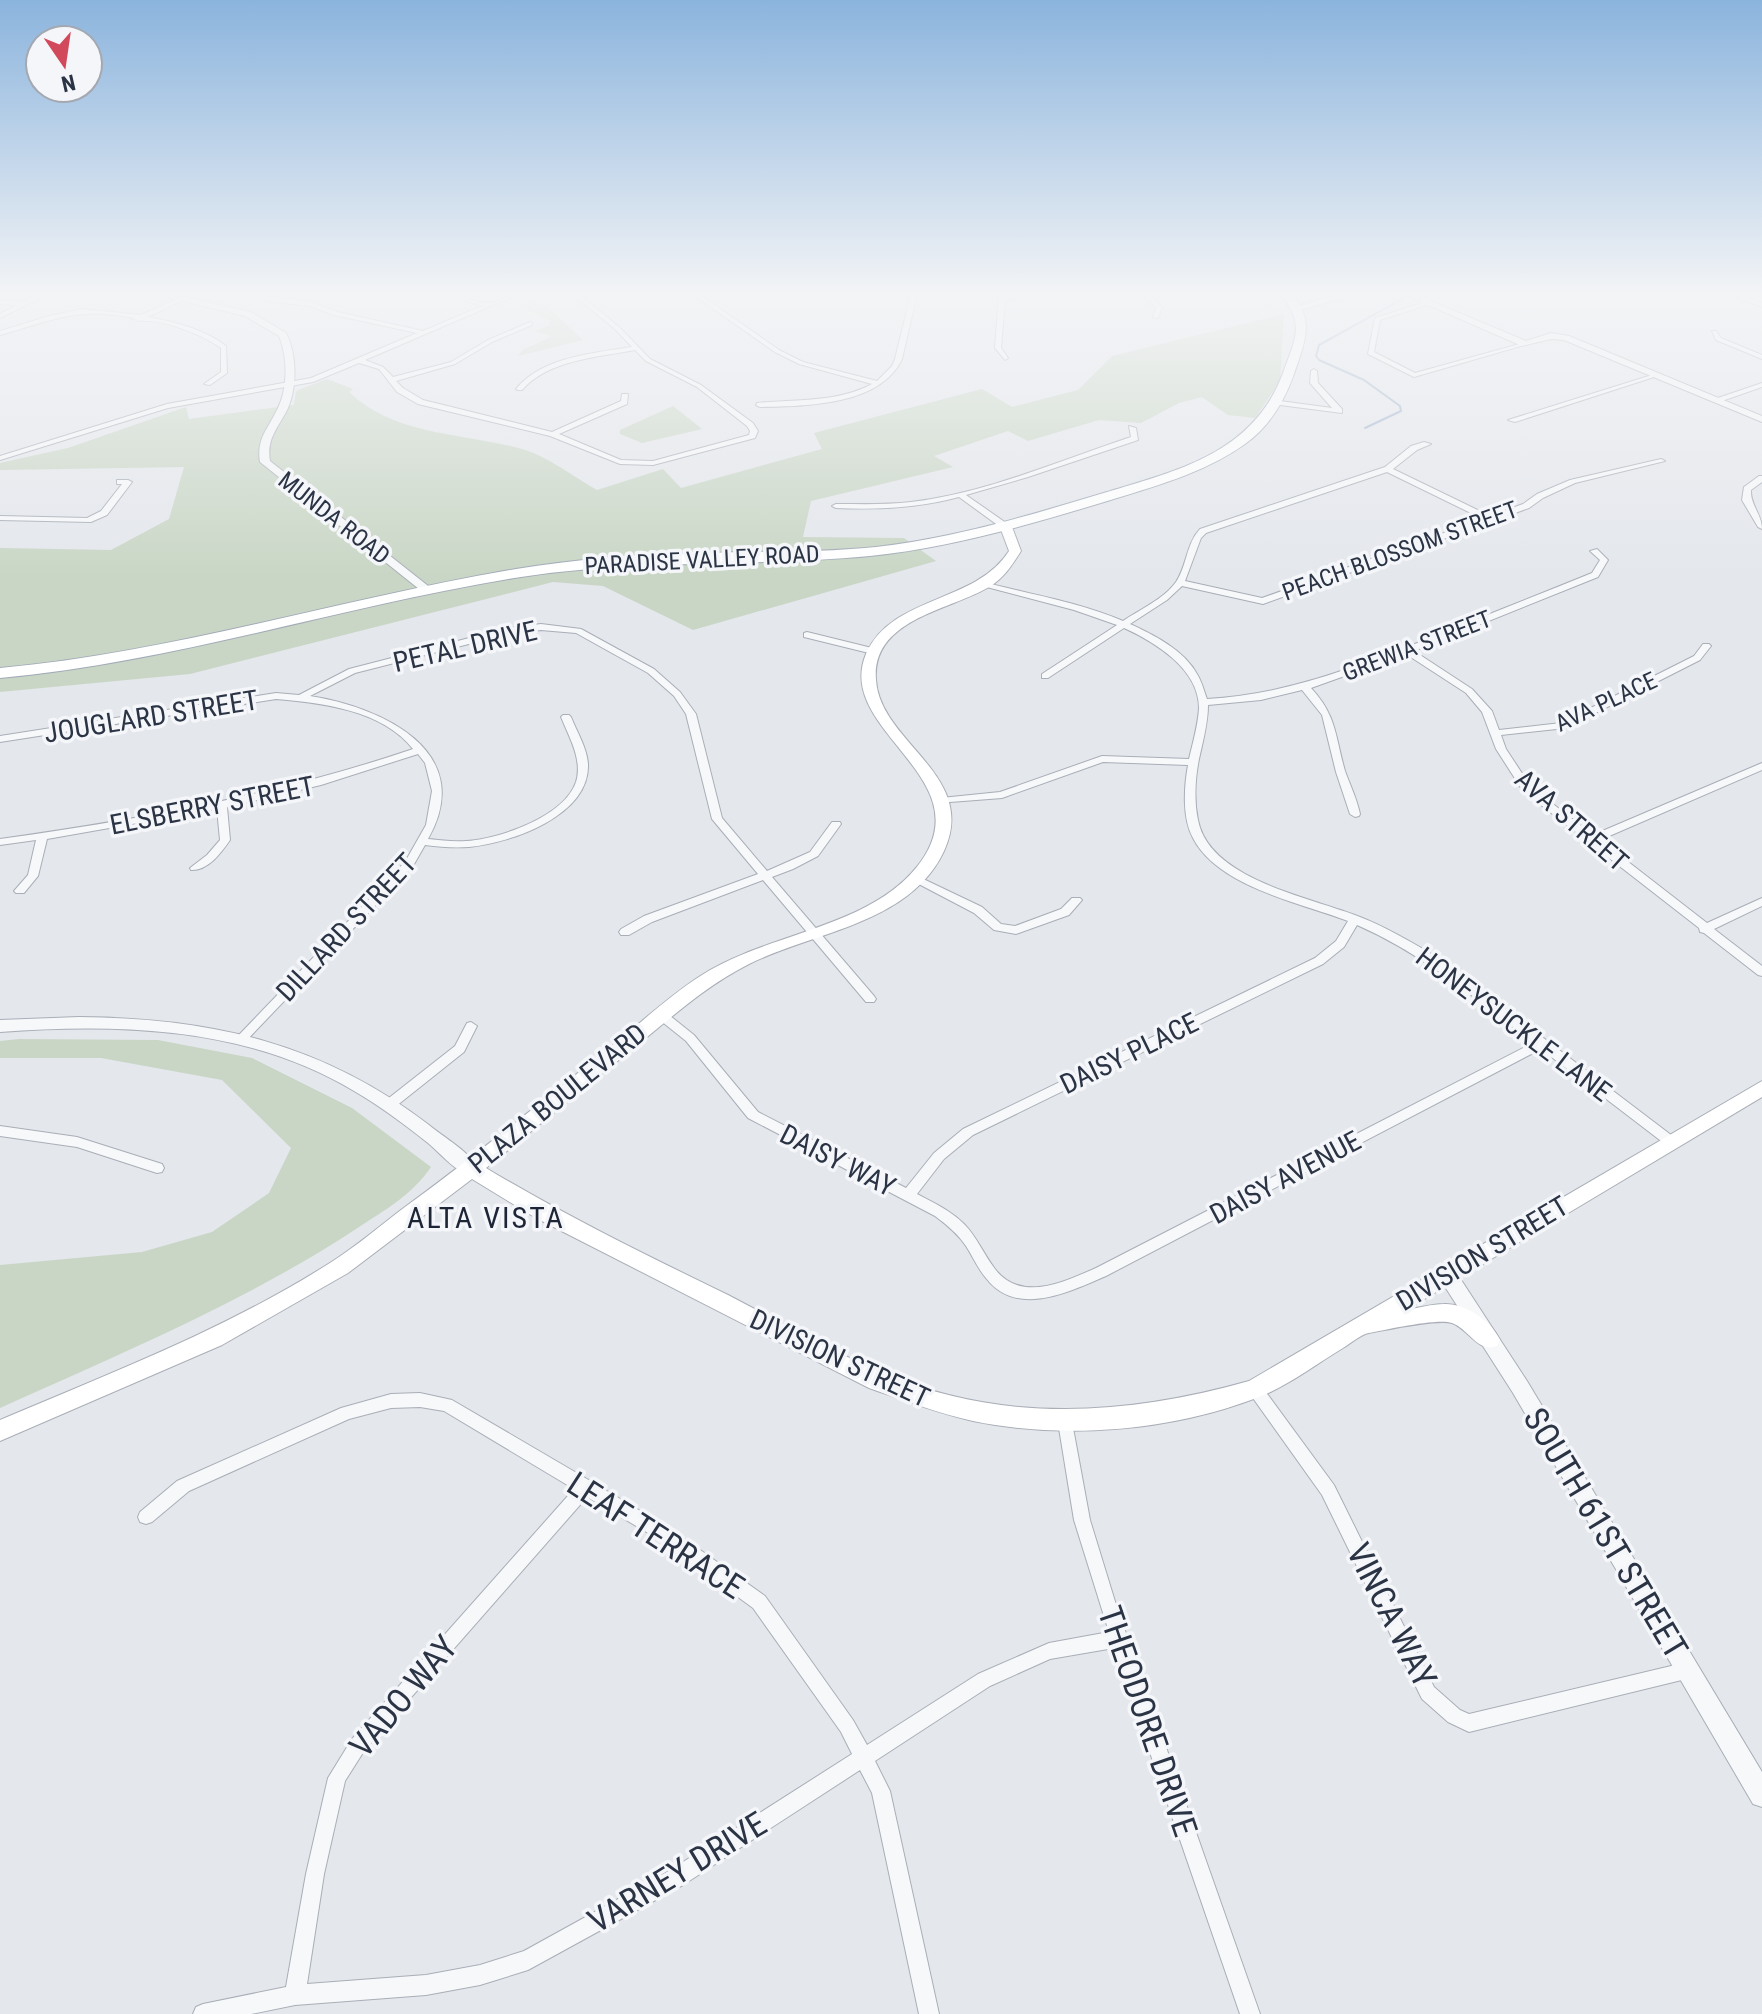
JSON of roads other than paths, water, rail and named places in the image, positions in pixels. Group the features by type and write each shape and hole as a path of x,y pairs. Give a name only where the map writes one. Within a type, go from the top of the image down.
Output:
{"main road":[{"name":"PARADISE VALLEY ROAD","path":"0,673 70,667 173,650 492,577 624,561 876,551 1006,527 1173,477 1207,462 1256,430 1280,403 1285,388"},
{"path":"941,801 937,785 874,700 868,682 873,651 905,621 983,585 1011,563 1015,544 1006,527"},
{"name":"PLAZA BOULEVARD","path":"0,1431 214,1339 341,1267 471,1169 706,980 750,956 874,907 917,879 941,838 944,819 941,801"},
{"name":"DIVISION STREET","path":"471,1169 543,1212 877,1381 923,1400 1009,1419 1114,1421 1204,1405 1255,1389 1762,1088"},
{"path":"1357,1328 1446,1312 1467,1319 1489,1340"}],"street":[{"path":"0,458 167,406 275,388"},
{"name":"MUNDA ROAD","path":"287,388 285,404 264,439 265,462 428,591"},
{"path":"398,388 430,405 553,434 620,462 640,464 739,442 754,433 753,426 702,388"},
{"path":"760,405 828,399 862,388"},
{"path":"1280,403 1339,411 1318,388"},
{"path":"1512,420 1615,388"},
{"path":"1685,388 1762,419"},
{"path":"1716,400 1753,388"},
{"path":"553,434 624,402 625,396"},
{"path":"836,506 907,505 962,496 1135,438 1132,428"},
{"path":"1045,676 1128,624 1180,583 1197,537 1203,531 1388,469 1414,448 1427,444"},
{"name":"PEACH BLOSSOM STREET","path":"1180,583 1263,601 1526,506 1543,492 1560,485 1661,461"},
{"path":"1388,469 1489,519"},
{"path":"1762,478 1747,489 1746,500 1762,527"},
{"path":"0,518 88,520 104,513 128,482 120,482"},
{"path":"962,496 1006,527"},
{"name":"GREWIA STREET","path":"1203,702 1259,698 1304,686 1407,650 1595,575 1604,560 1594,551"},
{"path":"983,585 1128,624 1178,660 1192,676 1203,702"},
{"name":"PETAL DRIVE","path":"303,696 352,671 508,631 552,627 578,631 651,671 677,694 691,714 717,819 870,999"},
{"path":"807,635 873,651"},
{"name":"AVA PLACE","path":"1495,733 1563,726 1697,658 1706,646"},
{"name":"AVA STREET","path":"1407,650 1469,691 1487,711 1511,768 1527,789 1762,972"},
{"path":"1304,686 1331,718 1339,767 1352,797 1355,814"},
{"name":"JOUGLARD STREET","path":"0,739 67,731 237,699 303,696"},
{"name":"DILLARD STREET","path":"241,1039 409,864 434,817 436,793 432,770 420,750 397,727 349,705 303,696"},
{"name":"HONEYSUCKLE LANE","path":"1203,702 1192,762 1191,807 1198,840 1217,860 1256,887 1355,919 1405,943 1437,963 1670,1141"},
{"path":"423,842 467,844 498,838 539,822 561,807 575,791 583,765 566,717"},
{"name":"ELSBERRY STREET","path":"0,842 222,804 328,782 420,750"},
{"path":"941,801 1002,795 1102,759 1192,762"},
{"path":"1591,840 1762,766"},
{"path":"195,868 217,852 225,840 222,804"},
{"path":"625,932 648,919 768,876 814,854 836,824"},
{"path":"20,891 33,876 42,836"},
{"path":"917,879 978,910 998,927 1016,930 1065,912 1076,900"},
{"path":"1704,929 1762,902"},
{"name":"DAISY PLACE","path":"909,1195 939,1156 968,1132 1319,961 1340,944 1355,919"},
{"name":"DAISY WAY","path":"660,1014 690,1038 753,1115 909,1195 965,1230 993,1277 1004,1286 1023,1293"},
{"name":"DIVISION STREET","path":"0,1026 63,1022 139,1024 241,1039 314,1063 390,1104 471,1169"},
{"path":"390,1104 460,1049 471,1026"},
{"name":"DAISY AVENUE","path":"1023,1293 1034,1295 1060,1289 1101,1272 1541,1044"},
{"path":"0,1131 77,1142 157,1168"},
{"name":"SOUTH 61ST STREET","path":"1447,1274 1762,1795"},
{"name":"VINCA WAY","path":"1255,1389 1328,1490 1428,1693 1454,1716 1469,1723 1688,1671"},
{"name":"LEAF TERRACE","path":"146,1517 183,1486 346,1413 391,1401 420,1400 447,1405 694,1553 759,1602 865,1756 881,1791 929,2014"},
{"name":"THEODORE DRIVE","path":"1066,1422 1082,1520 1119,1639 1250,2014"},
{"name":"VADO WAY","path":"295,1995 315,1874 337,1778 358,1745 586,1487"},
{"name":"VARNEY DRIVE","path":"203,2014 295,1995 426,1985 480,1975 528,1960 676,1878 984,1680 1049,1651 1119,1639"}],"waterway":[{"path":"1365,428 1401,411 1400,406 1375,388"}],"district":[{"name":"ALTA VISTA","path":"486,1218"}]}
